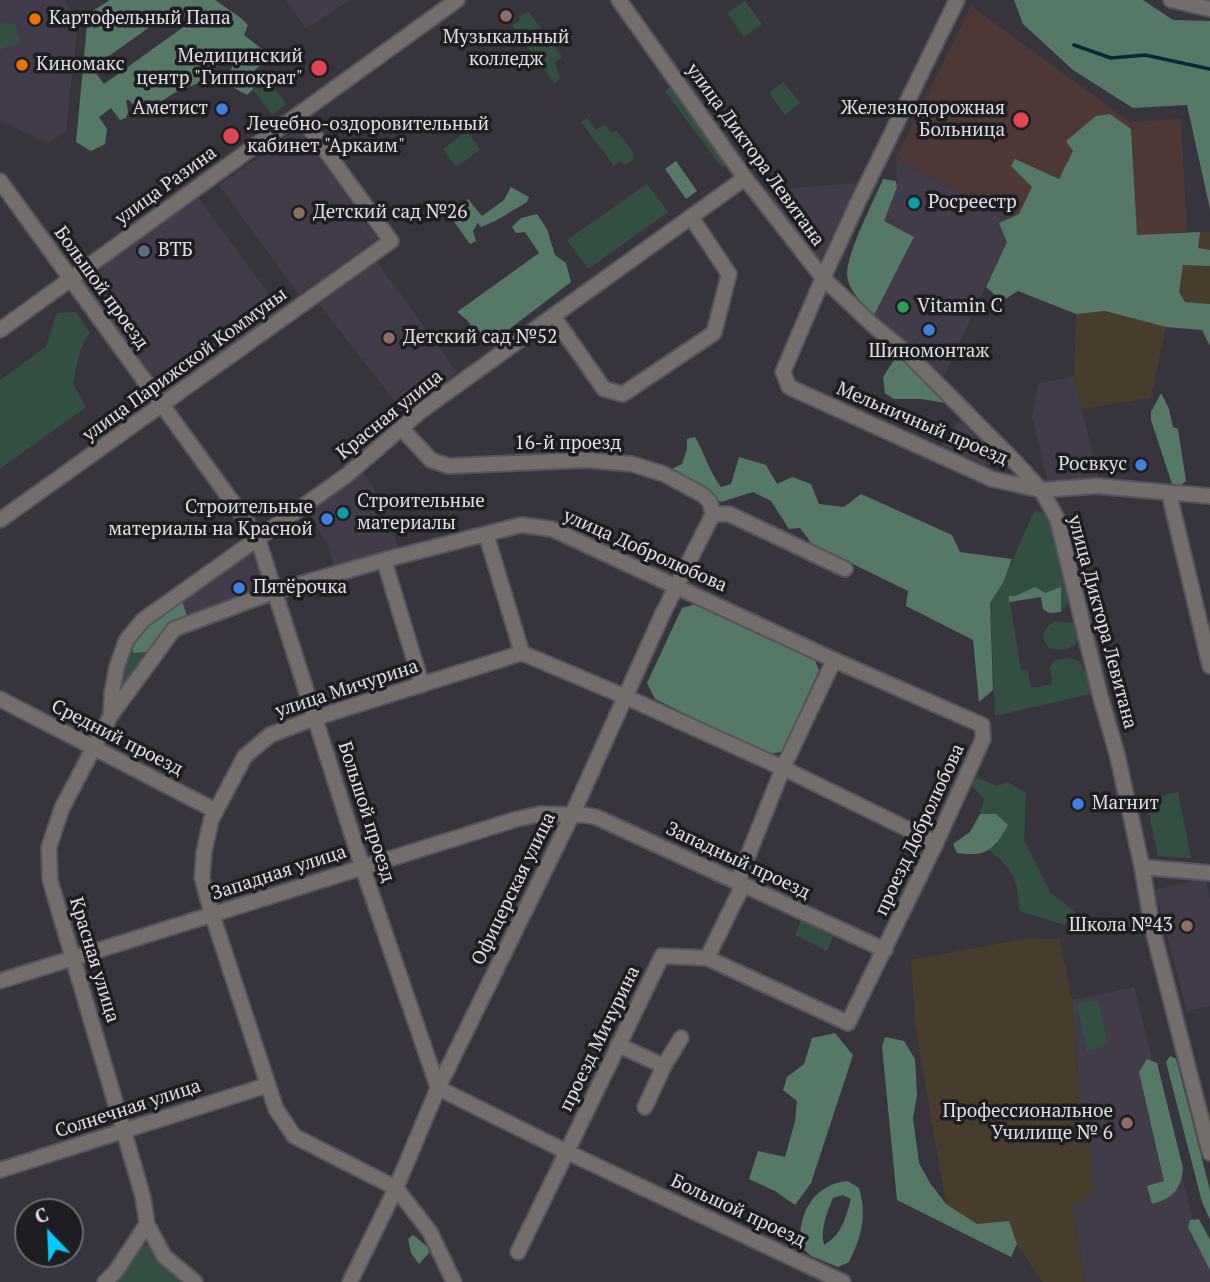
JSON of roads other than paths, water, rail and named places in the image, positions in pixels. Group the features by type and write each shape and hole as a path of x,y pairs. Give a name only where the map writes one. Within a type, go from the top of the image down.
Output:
{"street":[{"name":"улица Разина","path":"0,330 457,0"},
{"name":"улица Диктора Левитана","path":"619,0 745,178 823,278 909,355 1041,490 1057,519 1117,754 1152,927 1210,1153"},
{"path":"823,278 957,0"},
{"path":"1171,0 1210,9"},
{"name":"улица Парижской Коммуны","path":"0,520 391,241 299,114"},
{"name":"Красная улица","path":"111,715 111,692 117,666 126,640 143,620 257,536 347,475 421,411 745,178"},
{"name":"Большой проезд","path":"0,181 257,536 362,866 438,1088 843,1282"},
{"path":"553,316 604,389 623,394 714,333 729,274 691,217"},
{"name":"Мельничный проезд","path":"823,278 783,372 789,387 992,479 1041,490 1097,486 1210,496"},
{"name":"16-й проезд","path":"401,428 431,460 448,466 586,460 632,464 664,474 704,495 710,502 713,514"},
{"path":"1169,493 1210,666"},
{"path":"713,514 729,514 845,569"},
{"name":"Офицерская улица","path":"350,1282 396,1188 438,1088 572,815 677,585 713,514"},
{"name":"улица Добролюбова","path":"276,591 521,525 552,529 834,660 982,725"},
{"path":"486,534 522,653 626,696 783,768 936,843"},
{"path":"384,560 422,685"},
{"name":"Красная улица","path":"195,1282 164,1256 147,1224 143,1197 50,880 49,847 62,808 111,715 174,629 276,591"},
{"name":"улица Мичурина","path":"454,1282 430,1232 396,1188 294,1136 276,1109 212,914 202,878 204,852 211,820 245,756 270,735 315,718 522,653"},
{"path":"707,958 740,884 783,768 834,660"},
{"name":"Средний проезд","path":"0,699 216,811"},
{"name":"проезд Добролюбова","path":"707,958 848,1023 936,843 983,739 982,725"},
{"name":"Западная улица","path":"0,981 362,866 517,820 540,814 572,815"},
{"name":"Западный проезд","path":"572,815 596,817 885,950"},
{"path":"1142,867 1210,873"},
{"name":"проезд Мичурина","path":"518,1251 662,957 707,958"},
{"path":"645,1107 664,1066 681,1038"},
{"path":"618,1045 664,1066"},
{"name":"Солнечная улица","path":"0,1170 268,1085"},
{"path":"105,1282 117,1270 147,1224"}],"waterway":[{"path":"1074,45 1111,58 1145,55 1210,69"}],"place":[{"name":"Музыкальный колледж","path":"506,16"},
{"name":"Картофельный Папа","path":"35,19"},
{"name":"Киномакс","path":"22,65"},
{"name":"Медицинский центр \"Гиппократ\"","path":"319,68"},
{"name":"Аметист","path":"222,109"},
{"name":"Железнодорожная Больница","path":"1021,120"},
{"name":"Лечебно-оздоровительный кабинет \"Аркаим\"","path":"231,136"},
{"name":"Росреестр","path":"914,203"},
{"name":"Детский сад №26","path":"299,213"},
{"name":"ВТБ","path":"144,251"},
{"name":"Vitamin C","path":"903,307"},
{"name":"Шиномонтаж","path":"929,330"},
{"name":"Детский сад №52","path":"389,338"},
{"name":"Росвкус","path":"1141,465"},
{"name":"Строительные материалы","path":"343,513"},
{"name":"Строительные материалы на Красной","path":"327,519"},
{"name":"Пятёрочка","path":"239,588"},
{"name":"Магнит","path":"1078,804"},
{"name":"Школа №43","path":"1187,926"},
{"name":"Профессиональное Училище № 6","path":"1127,1123"}]}
